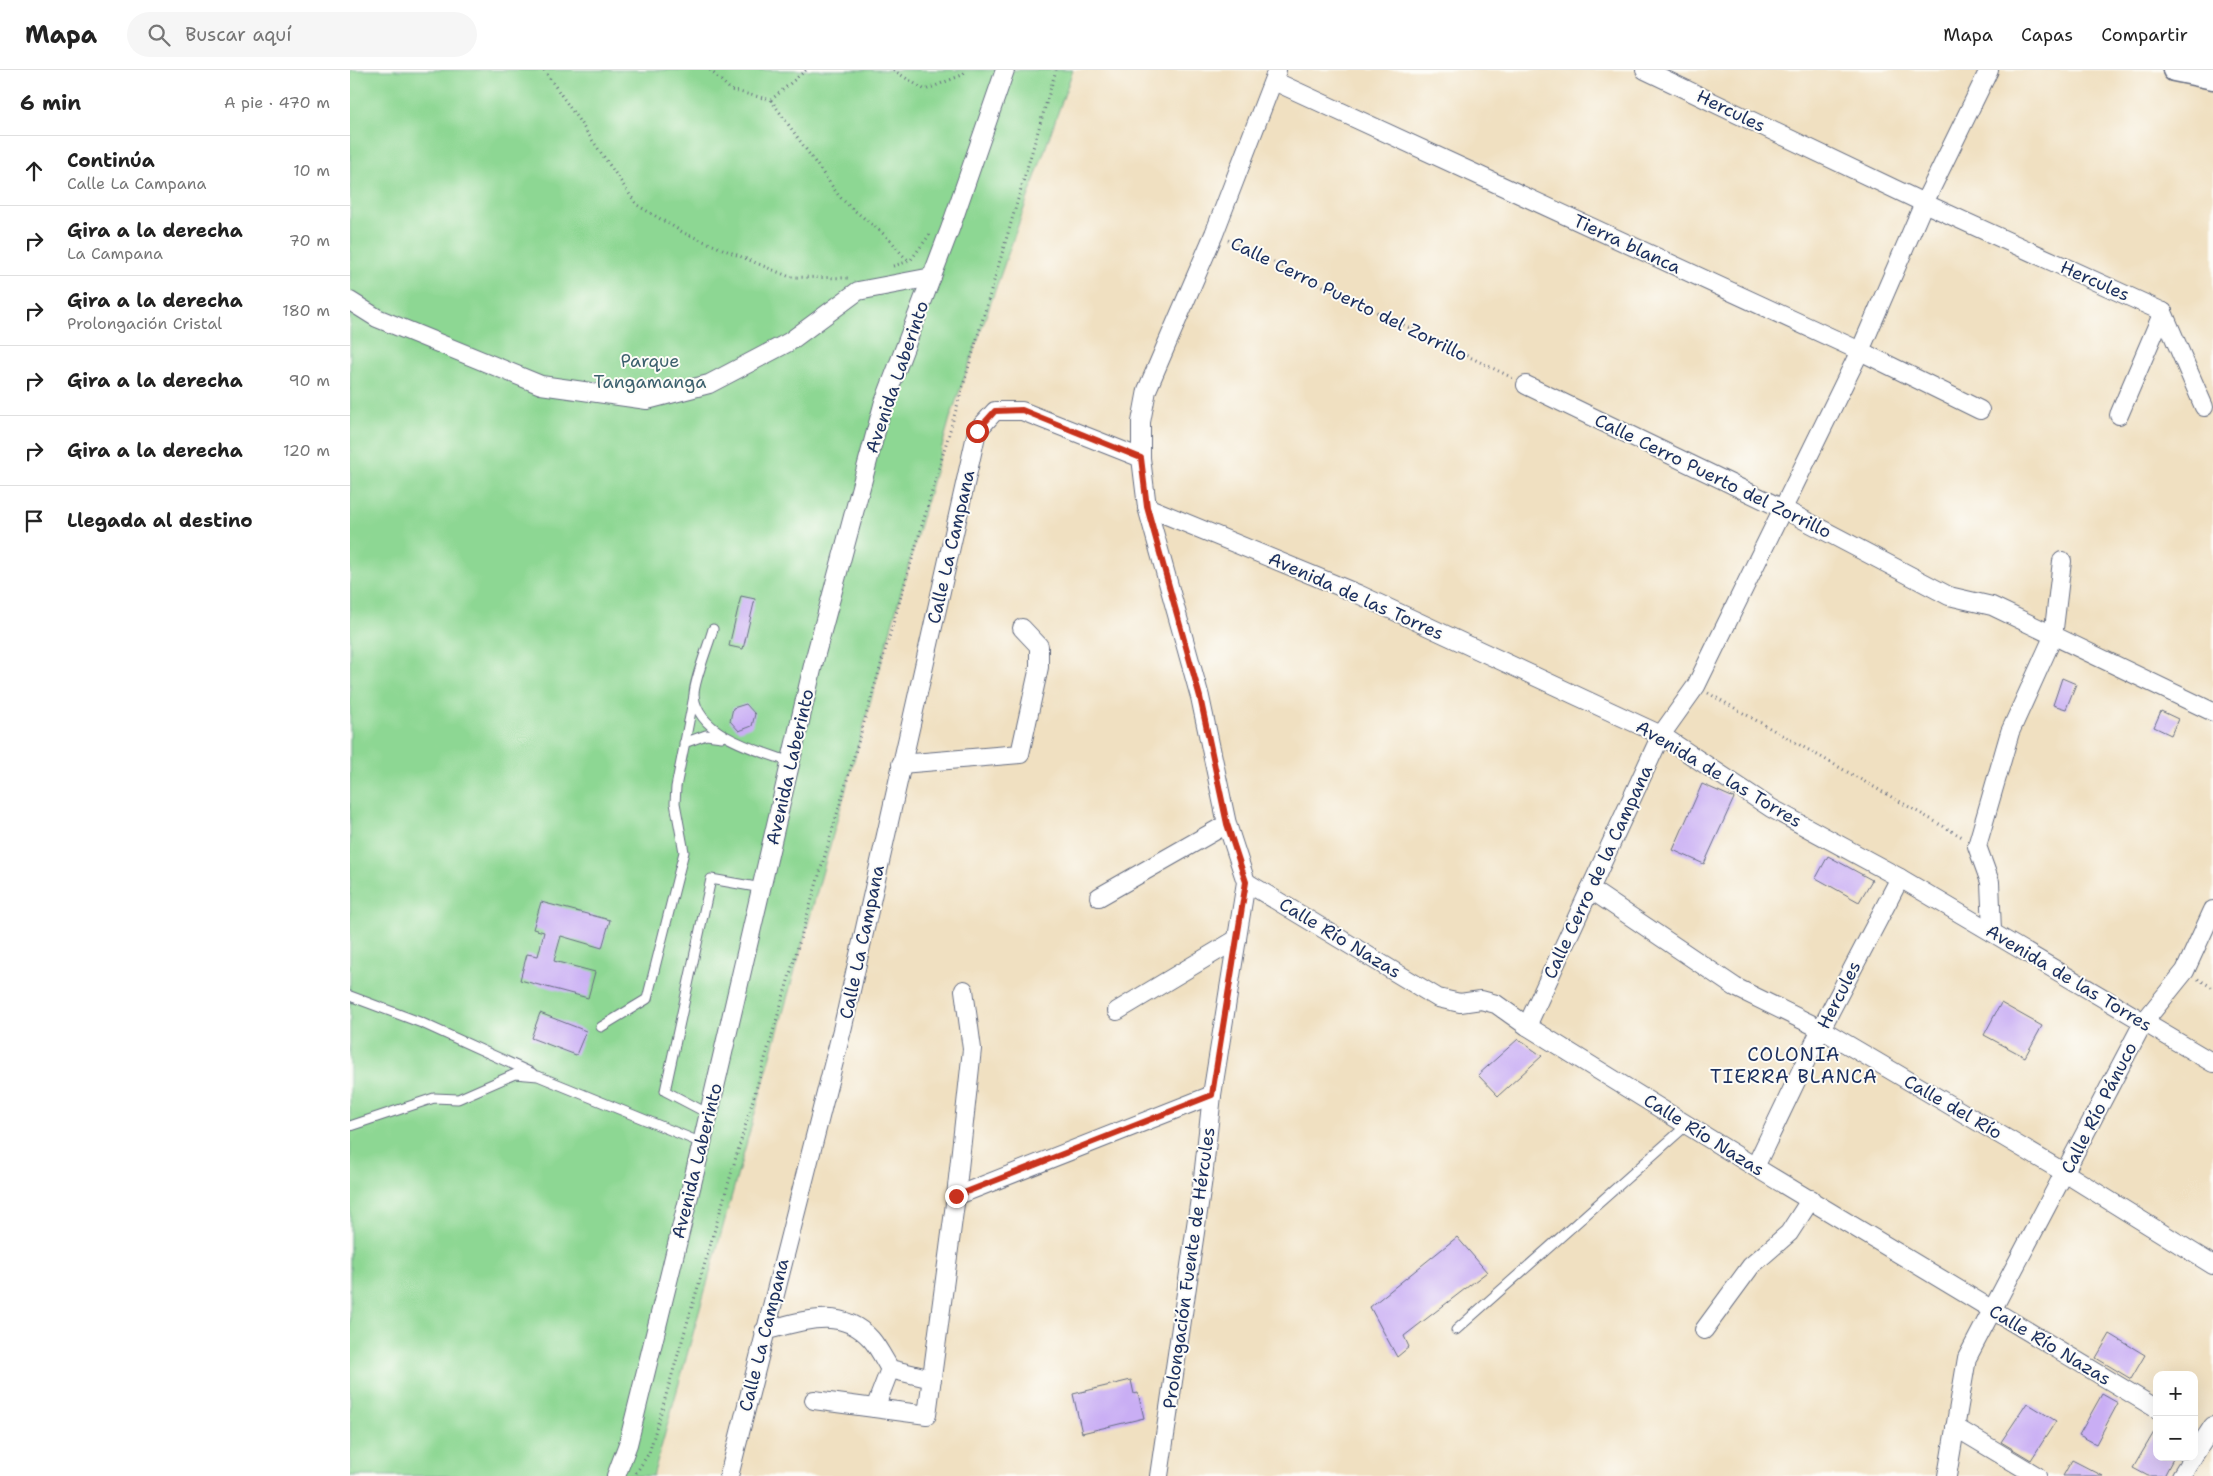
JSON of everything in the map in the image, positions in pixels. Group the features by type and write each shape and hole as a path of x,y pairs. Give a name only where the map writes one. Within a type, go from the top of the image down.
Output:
{"street":[{"name":"Avenida Laberinto","path":"616,1476 628,1444 702,1143 814,661 883,405 932,277 1005,70"},
{"name":"Hercules","path":"1645,70 1924,203 2163,312"},
{"path":"1783,509 1860,351 1924,203 1989,70"},
{"path":"2174,70 2213,78"},
{"path":"1246,882 1227,824 1200,697 1147,507 1141,458 1141,422 1147,390 1214,234 1276,75"},
{"name":"Tierra blanca","path":"1276,75 1860,351 1980,410"},
{"path":"350,301 376,318 541,385 647,400 710,384 789,342 858,291 932,277"},
{"path":"2163,312 2204,407"},
{"path":"2119,415 2163,312"},
{"name":"Calle Cerro Puerto del Zorrillo","path":"1526,385 1783,509 1949,596 1992,606 2053,637 2213,712"},
{"name":"Calle La Campana","path":"729,1476 843,1026 977,431 995,411 1022,410 1141,458"},
{"name":"Avenida de las Torres","path":"1147,507 1358,594 1661,735 1771,808 1900,878 1992,931 2143,1023 2213,1063"},
{"name":"Calle Cerro de la Campana","path":"1526,1026 1661,735 1696,686 1783,509"},
{"path":"1992,931 1990,882 1977,846 2010,732 2053,637 2062,561"},
{"path":"901,764 1020,754 1039,667 1039,646 1022,628"},
{"path":"1099,897 1227,824"},
{"name":"Hercules","path":"1755,1167 1821,1029 1900,878"},
{"name":"Prolongación Fuente de Hércules","path":"1159,1476 1203,1178 1212,1095 1246,882"},
{"name":"Calle Río Nazas","path":"1246,882 1438,998 1460,1003 1481,1000 1496,1004 1526,1026 1755,1167 2153,1407"},
{"name":"Calle del Río","path":"1590,890 1735,987 1821,1029 2065,1173 2213,1265"},
{"name":"Calle Río Pánuco","path":"1947,1476 1967,1358 2143,1023 2185,971 2212,913"},
{"path":"1117,1011 1237,939"},
{"path":"814,1400 927,1415 956,1196 972,1049 964,990"},
{"path":"956,1196 1212,1095"},
{"path":"1704,1330 1751,1266 1789,1233 1811,1199"},
{"path":"764,1332 823,1317 848,1322 870,1338 890,1369 932,1379"},
{"path":"875,1408 890,1369"},
{"path":"1955,1427 2037,1476"},
{"path":"2198,1449 2206,1434"},
{"path":"2181,1476 2191,1461"}],"lane":[{"path":"601,1027 647,999 684,852 675,803 676,787 694,696 713,630"},
{"path":"694,696 701,715 712,728 732,740"},
{"path":"684,743 706,735 716,735 791,762"},
{"path":"709,1114 665,1091 712,879 762,888"},
{"path":"350,996 422,1023 538,1076 702,1143"},
{"path":"350,1126 434,1098 458,1099 515,1074 538,1076"},
{"path":"1456,1330 1687,1125"}],"path":[{"path":"544,70 637,205 684,233 790,277 855,278"},
{"path":"710,70 715,72 731,90 771,100 839,196 852,210 898,247 904,257 932,277"},
{"path":"771,100 806,70"},
{"path":"893,70 925,90 962,75 967,70"},
{"path":"634,1476 649,1452 652,1443 1056,70"},
{"path":"892,266 910,261 932,230"},
{"name":"Calle Cerro Puerto del Zorrillo","path":"1214,234 1526,385"},
{"path":"1696,686 1977,846"}],"green space":[{"name":"Parque Tangamanga","path":"350,70 1073,70 950,418 653,1476 350,1476"}],"building":[{"path":"741,596 755,599 743,649 729,646"},
{"path":"2062,678 2076,684 2066,709 2053,705"},
{"path":"746,704 755,714 752,726 739,731 730,721 733,708"},
{"path":"2161,711 2178,719 2171,735 2154,727"},
{"path":"1702,784 1734,798 1704,864 1673,850"},
{"path":"1828,856 1872,880 1859,902 1816,878"},
{"path":"541,902 610,920 602,948 561,936 554,961 595,972 588,998 520,980 527,954 538,956 544,932 533,929"},
{"path":"2001,1003 2042,1026 2025,1057 1984,1035"},
{"path":"540,1013 586,1031 576,1055 531,1038"},
{"path":"1518,1039 1542,1056 1498,1096 1478,1075"},
{"path":"1457,1237 1487,1272 1404,1336 1409,1347 1397,1357 1370,1307"},
{"path":"2110,1334 2145,1355 2131,1379 2096,1358"},
{"path":"1131,1380 1134,1394 1138,1393 1144,1418 1082,1433 1073,1394"},
{"path":"2102,1394 2118,1403 2096,1444 2079,1435"},
{"path":"2027,1403 2056,1421 2031,1460 2001,1442"},
{"path":"2153,1434 2153,1461 2172,1461 2164,1476 2148,1476 2133,1468"},
{"path":"2072,1460 2078,1463 2103,1476 2063,1476"}],"district":[{"name":"COLONIA TIERRA BLANCA","path":"1794,1065"}],"route":[{"path":"956,1196 1212,1095 1246,882 1227,824 1200,697 1147,507 1141,458 1022,410 995,411 977,431"}]}
